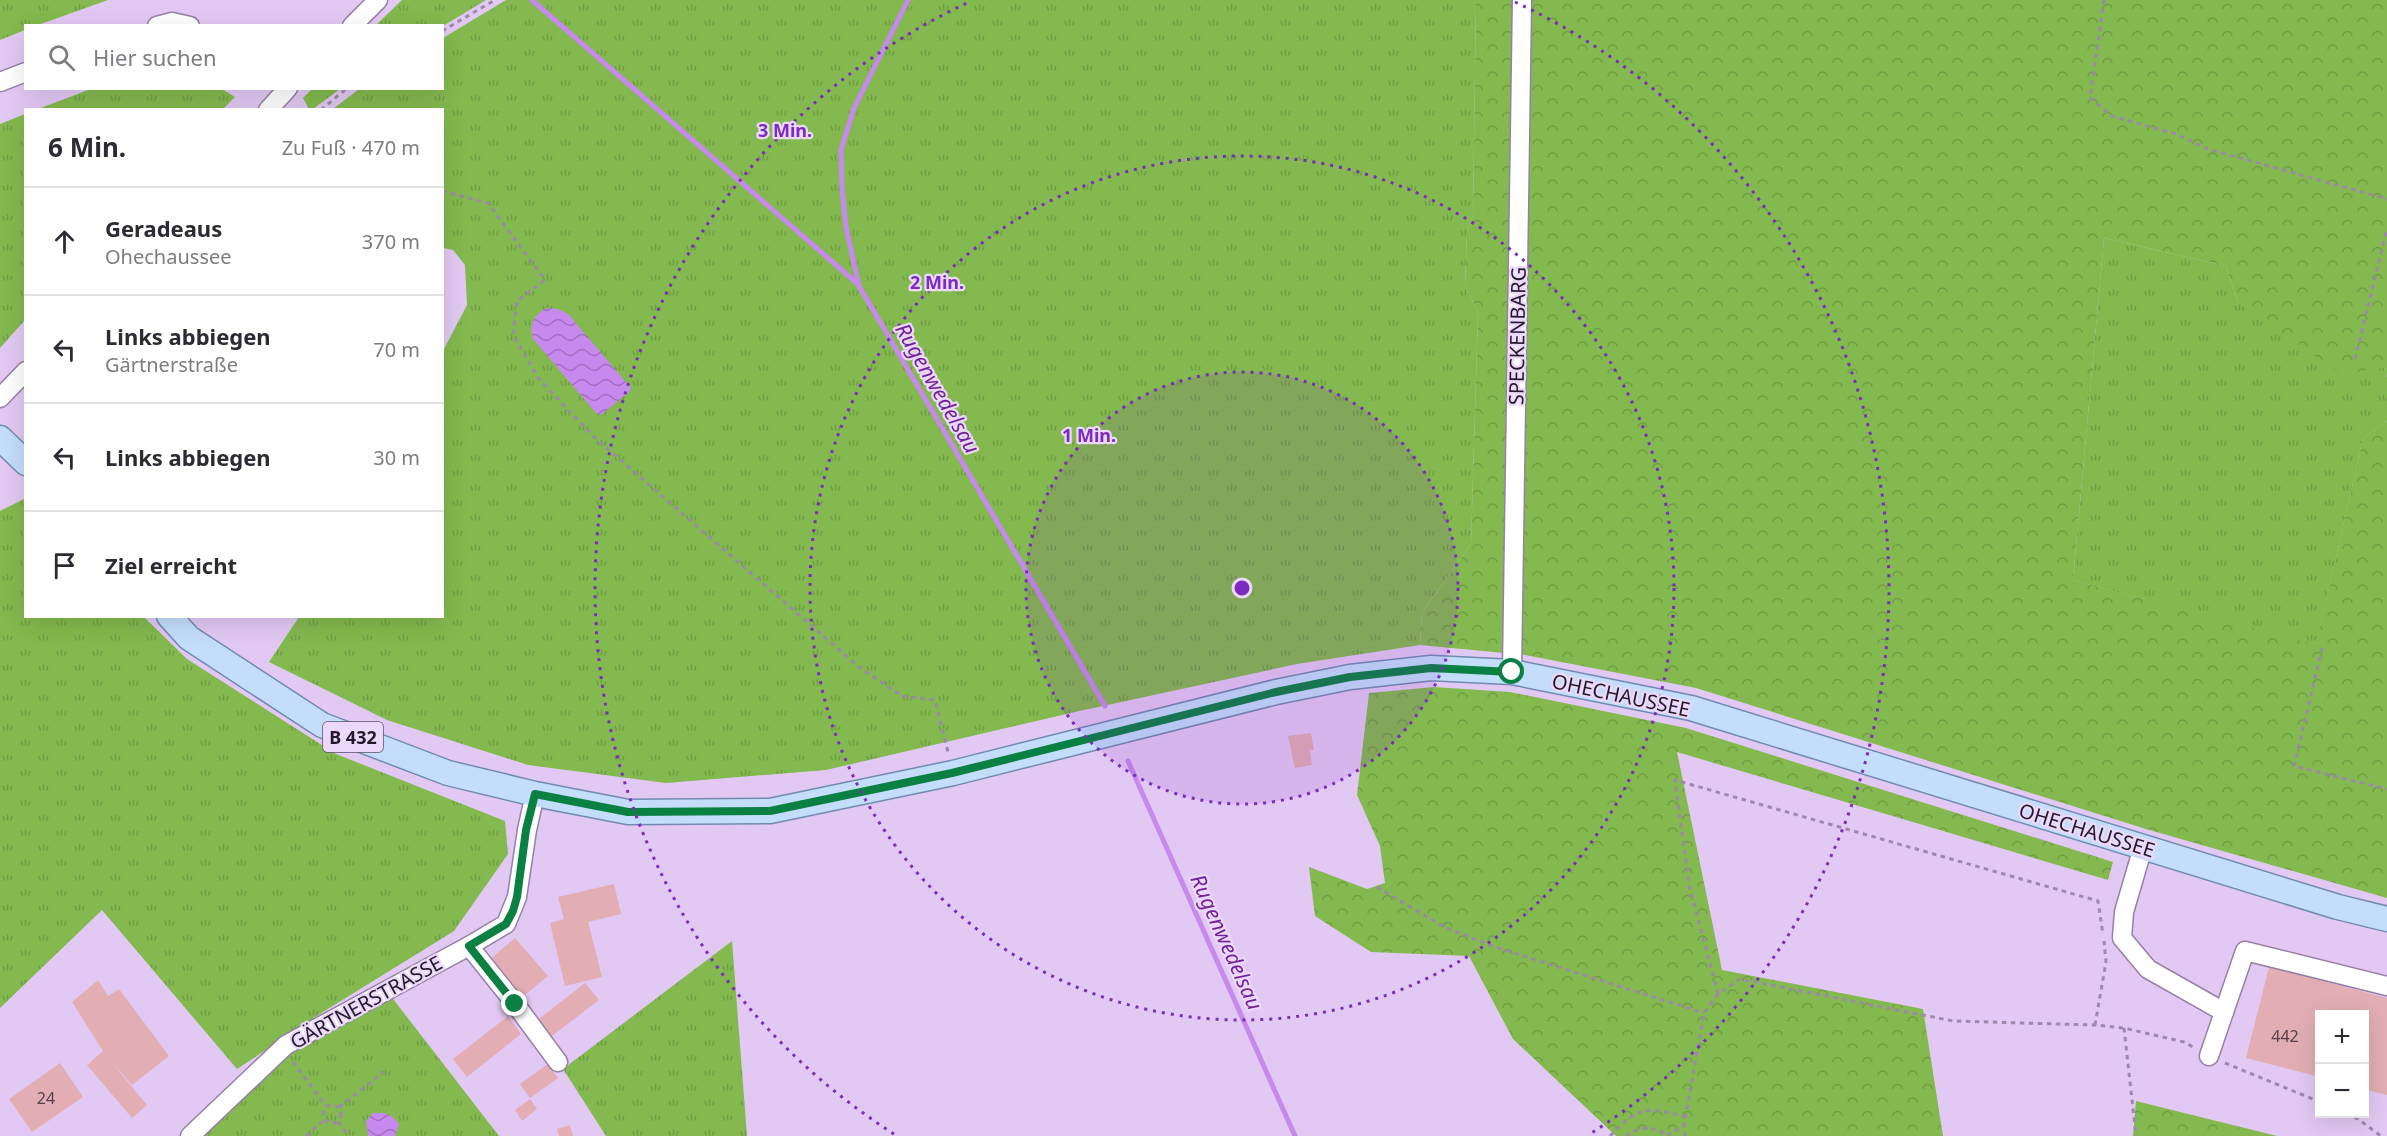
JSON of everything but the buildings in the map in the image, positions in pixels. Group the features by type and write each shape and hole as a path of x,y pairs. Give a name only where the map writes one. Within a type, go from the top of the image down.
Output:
{"main road":[{"path":"0,438 24,461"},
{"name":"OHECHAUSSEE","path":"171,618 189,638 322,725 448,773 535,794 628,812 770,811 952,773 1276,692 1350,677 1431,668 1512,672 1690,708 2338,907 2387,919"}],"street":[{"path":"354,24 378,0"},
{"name":"SPECKENBARG","path":"1512,672 1522,0"},
{"path":"164,24 172,22 181,24"},
{"path":"0,82 24,73"},
{"path":"270,108 286,90"},
{"path":"0,398 24,373"},
{"name":"GÄRTNERSTRASSE","path":"190,1136 286,1045 506,924 517,897 526,830 535,794"},
{"path":"2143,847 2124,912 2122,938 2148,969 2223,1012"},
{"path":"469,946 558,1062"},
{"path":"2209,1056 2245,951 2387,986"}],"path":[{"path":"444,30 495,0"},
{"path":"2104,0 2090,98 2112,116 2176,134 2208,149 2387,199"},
{"path":"323,108 345,90"},
{"path":"444,192 488,203 544,280 517,301 513,334 539,379 594,437 860,667 902,696 935,700 952,773"},
{"path":"2355,359 2387,229"},
{"path":"2322,648 2294,766 2387,789"},
{"path":"1718,994 1689,885 1675,780 2098,901 2106,962 2095,1025"},
{"path":"1377,887 1444,927 1495,947 1704,1013"},
{"path":"1684,1136 1704,1013 1718,994 1740,979 1953,1021 2095,1025 2124,1028 2184,1042 2209,1056 2315,1100"},
{"path":"2124,1028 2136,1136"},
{"path":"291,1059 326,1106"},
{"path":"339,1107 384,1072"},
{"path":"338,1122 328,1123 322,1115 326,1106 331,1104 339,1107"},
{"path":"338,1122 341,1117 339,1107"},
{"path":"1610,1136 1629,1116 1651,1108 1686,1117"},
{"path":"2356,1118 2381,1136"},
{"path":"306,1136 324,1120"},
{"path":"338,1122 349,1136"},
{"path":"1626,1136 1636,1129 1653,1127 1667,1135 1684,1125"}],"green space":[{"path":"0,0 108,0 41,24 24,24 24,30 0,40"},
{"path":"402,0 486,0 444,25 377,24"},
{"path":"506,0 1476,0 1473,215 1467,231 1465,286 1478,313 1471,544 1422,613 1420,645 1297,664 1075,712 826,770 666,783 528,765 387,720 269,662 298,618 444,618 444,349 467,305 465,265 453,250 444,248 444,108 334,108 358,90 444,90 444,37"},
{"path":"1476,0 2387,0 2387,377 2384,368 2341,374 2238,303 2226,266 2104,238 2073,580 2316,645 2363,438 2387,421 2387,898 2146,829 1696,688 1525,655 1420,645 1422,613 1471,544 1478,313 1465,286 1467,231 1473,215"},
{"path":"88,90 224,90 235,97 224,108 41,108"},
{"path":"311,90 339,90 314,108 308,108 303,98"},
{"path":"24,114 24,321 0,348 0,124"},
{"path":"2104,238 2226,266 2238,303 2384,368 2387,377 2387,421 2363,438 2316,646 2073,580"},
{"path":"24,499 24,618 145,618 187,659 336,754 505,821 508,854 454,931 323,1012 237,1069 102,910 0,1008 0,511"},
{"path":"1434,687 1510,692 1686,728 2113,862 2108,880 1677,752 1722,970 1923,1009 1943,1136 1616,1136 1513,1039 1469,956 1371,952 1315,916 1309,867 1367,889 1385,883 1380,846 1357,795 1369,693"},
{"path":"732,941 747,1136 606,1136 563,1069"},
{"path":"390,995 499,1136 199,1136 286,1055"},
{"path":"2136,1101 2277,1136 2133,1136"}],"water":[{"path":"547,308 558,309 568,314 631,388 601,415 596,413 533,339 533,321"},
{"path":"373,1113 388,1114 394,1118 399,1124 395,1136 368,1136 366,1121"}],"waterway":[{"path":"532,0 859,285"},
{"name":"Rugenwedelsau","path":"908,0 854,108 841,150 846,227 859,286 1105,706"},
{"name":"Rugenwedelsau","path":"1128,761 1295,1136"}],"route":[{"path":"515,1004 469,946 506,924 513,911 526,830 535,794 628,812 770,811 952,773 1276,692 1350,677 1431,668 1512,672"}]}
